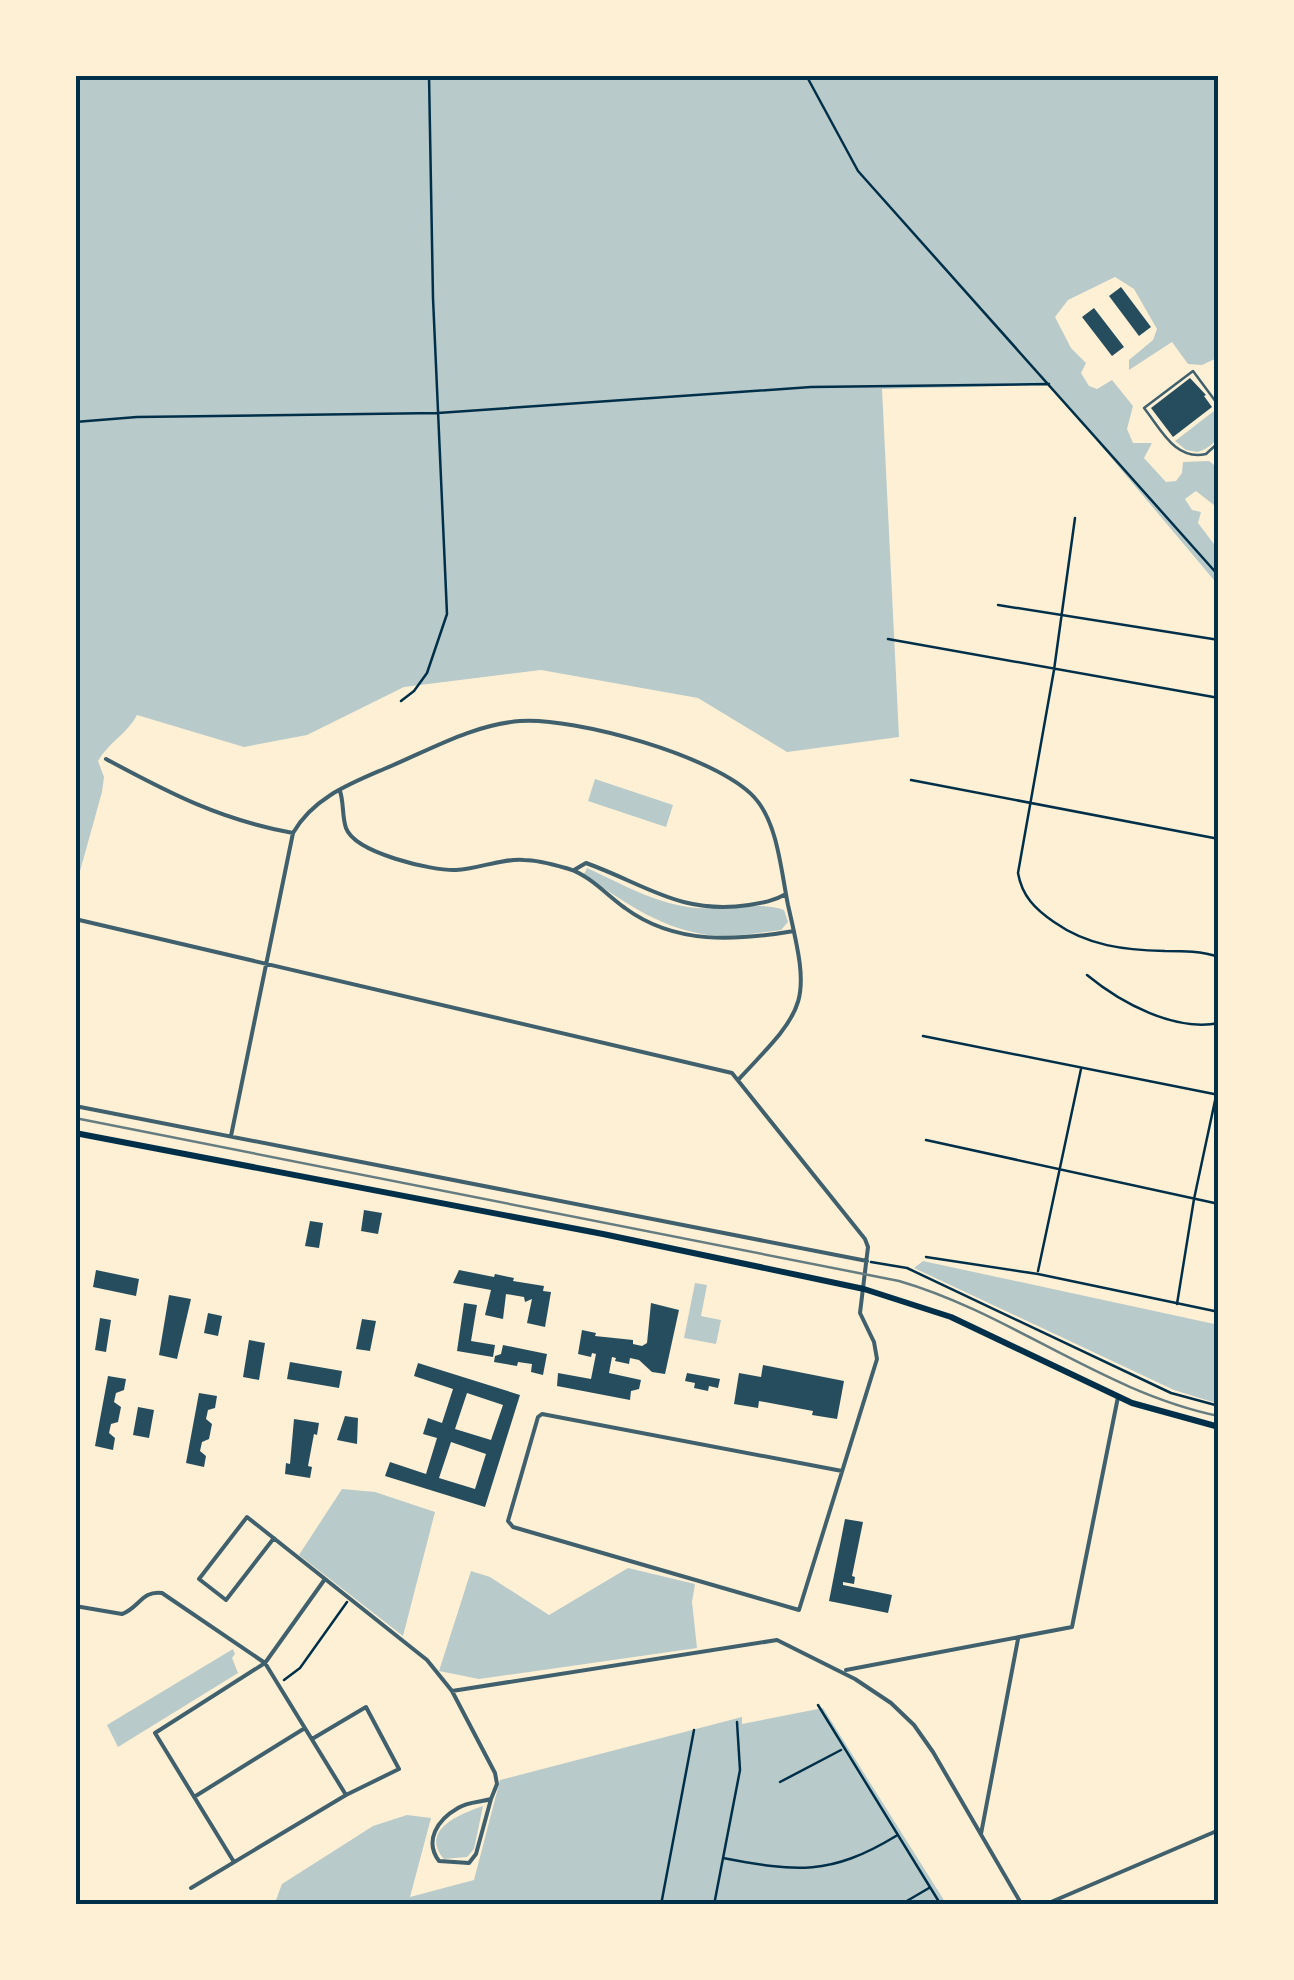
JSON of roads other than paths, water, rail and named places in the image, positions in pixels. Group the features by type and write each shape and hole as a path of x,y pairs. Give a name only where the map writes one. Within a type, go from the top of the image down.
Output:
{"main road":[{"path":"75,1133 603,1234 864,1289 951,1317 1118,1397 1219,1428"}],"street":[{"path":"231,1136 292,832 316,804 340,788 476,730 520,721 572,724 661,748 712,769 748,791 761,806 770,824 802,982 796,1012 788,1027 739,1078"},
{"path":"106,759 208,812 252,826 292,832"},
{"path":"340,788 346,828 352,838 368,848 434,869 456,870 526,860 574,870 631,912 686,935 738,938 794,930"},
{"path":"574,870 586,863 671,900 702,906 746,905 776,900 786,894"},
{"path":"75,919 732,1073 739,1078 865,1239 868,1248 860,1314 874,1342 877,1359 799,1610 513,1528 508,1521 538,1417 547,1413 842,1471"},
{"path":"75,1106 867,1261"},
{"path":"842,1671 1072,1628 1118,1397"},
{"path":"274,1538 226,1600 198,1579 247,1517 326,1578 428,1660 452,1691 495,1772 497,1784 470,1863 440,1861 432,1851 431,1838 439,1825 460,1806 490,1800"},
{"path":"234,1862 154,1734 264,1662 326,1578"},
{"path":"75,1606 122,1614 129,1612 144,1595 162,1592 264,1662 346,1795"},
{"path":"981,1834 1018,1639"},
{"path":"452,1691 777,1640 842,1671 914,1725 1022,1905"},
{"path":"192,1888 346,1795 399,1769 366,1706 312,1738"},
{"path":"194,1797 305,1728"},
{"path":"1044,1905 1219,1830"}],"lane":[{"path":"1218,402 1193,371 1144,408 1181,452 1193,456 1212,450 1219,442"},
{"path":"1212,450 1219,459"}],"tram line":[{"path":"75,1118 899,1281 980,1312 1137,1390 1219,1416"}]}
